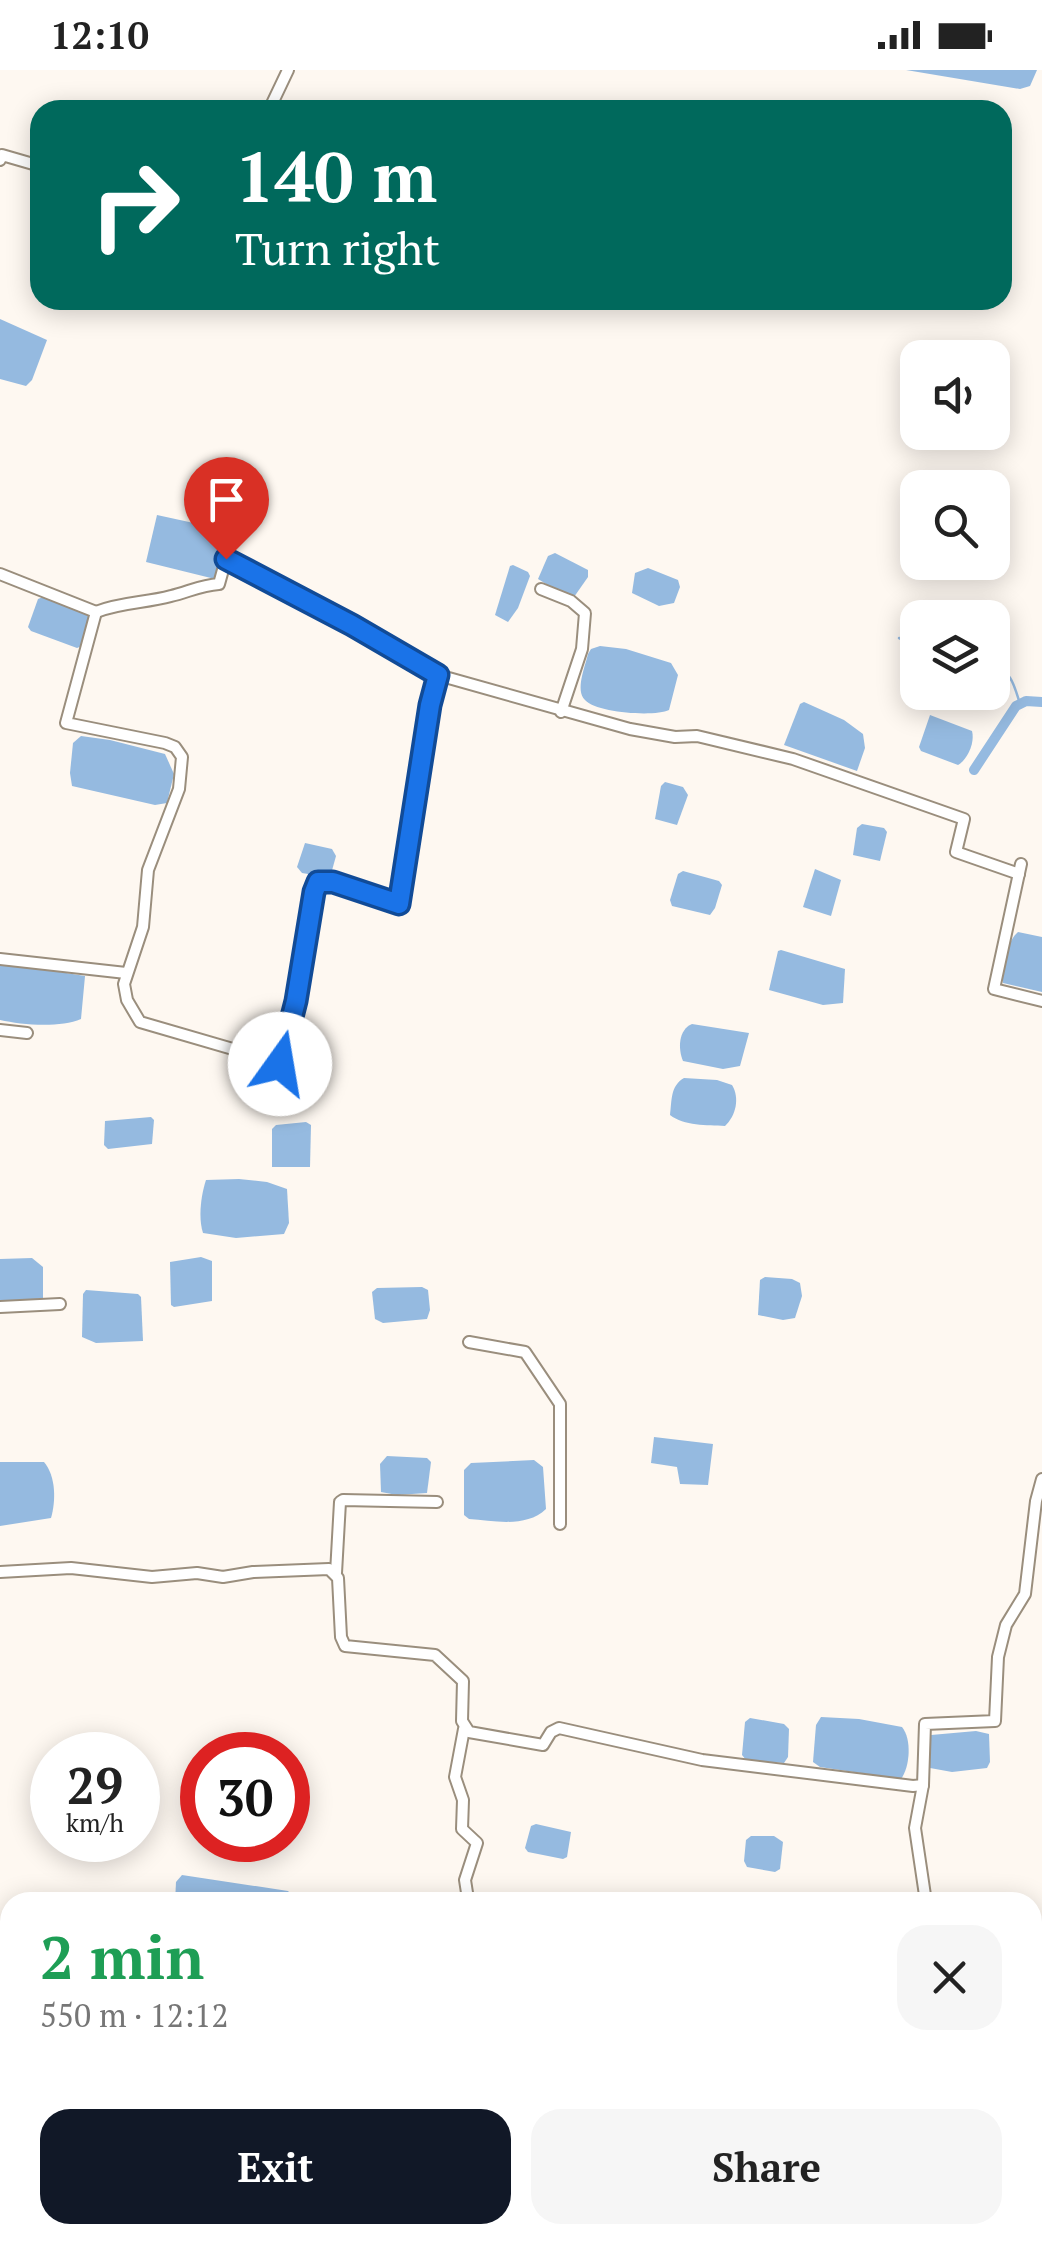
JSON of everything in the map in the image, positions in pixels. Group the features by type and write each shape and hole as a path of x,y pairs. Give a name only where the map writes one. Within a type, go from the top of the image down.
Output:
{"street":[{"path":"274,100 288,70"},
{"path":"0,160 2,156 30,163"},
{"path":"0,574 96,612 115,604 219,584 236,523"},
{"path":"226,559 438,675 630,729 675,737 697,736 793,758 964,819 956,852 1020,870 994,990 1042,1001"},
{"path":"541,589 571,601 585,613 582,649 561,712"},
{"path":"96,612 66,723 165,743 175,747 182,757 179,789 148,870 143,927 126,973 127,1000 140,1022 280,1064 318,882 333,882 399,904 438,675"},
{"path":"0,959 126,973"},
{"path":"0,1030 27,1033"},
{"path":"0,1307 60,1304"},
{"path":"470,1342 525,1352 560,1404 560,1524"},
{"path":"925,1892 915,1828 923,1785 925,1724 996,1721 1002,1638 1024,1594 1042,1479"},
{"path":"436,1502 340,1502 336,1573 340,1637 346,1646 435,1655 463,1681 464,1729 455,1776 463,1800 462,1829 477,1843 465,1892"},
{"path":"0,1572 72,1568 152,1577 196,1573 223,1578 253,1572 329,1569 336,1573"},
{"path":"464,1729 542,1745 559,1728 702,1760 887,1786 923,1785"}],"water":[{"path":"906,70 1037,70 1030,86 1020,89"},
{"path":"0,319 47,340 26,386 0,379"},
{"path":"157,515 229,534 215,579 146,562"},
{"path":"555,553 588,570 588,577 574,597 538,579 548,556"},
{"path":"513,565 530,576 508,622 495,615"},
{"path":"648,568 678,580 680,587 674,603 659,606 632,593 635,573"},
{"path":"43,597 90,614 82,646 77,648 31,631 28,627 38,599"},
{"path":"600,646 626,649 671,663 678,675 669,710 626,712 601,708 585,700 581,684 588,654"},
{"path":"804,702 844,720 863,734 865,748 857,771 784,745"},
{"path":"930,715 972,731 970,750 958,765 921,751"},
{"path":"81,736 165,754 174,774 167,803 155,805 72,786 73,743"},
{"path":"665,782 683,787 688,795 677,825 655,819"},
{"path":"862,824 887,832 880,861 853,855 857,828"},
{"path":"305,843 332,849 336,856 331,874 326,877 302,873 297,867"},
{"path":"815,869 841,880 831,916 803,907"},
{"path":"683,871 722,885 710,915 672,906 670,900 678,874"},
{"path":"1018,932 1042,937 1042,992 1003,983 1006,956"},
{"path":"781,950 845,969 843,1003 823,1005 769,990"},
{"path":"3,963 85,976 81,1019 41,1025 0,1020"},
{"path":"692,1024 749,1033 740,1066 723,1069 683,1061 680,1040"},
{"path":"684,1078 732,1085 736,1107 725,1126 689,1123 670,1115 674,1090"},
{"path":"151,1117 152,1144 108,1149 104,1145 105,1121"},
{"path":"276,1125 311,1125 310,1167 272,1167 272,1129"},
{"path":"239,1179 287,1189 289,1223 284,1234 236,1238 203,1233 201,1206 206,1180"},
{"path":"201,1257 212,1261 212,1301 174,1307 170,1262"},
{"path":"32,1258 43,1267 43,1298 0,1301 0,1259"},
{"path":"765,1277 800,1283 802,1296 795,1318 758,1315 760,1280"},
{"path":"377,1288 428,1290 427,1319 383,1323 375,1319 372,1292"},
{"path":"86,1290 138,1294 143,1341 96,1343 82,1337"},
{"path":"654,1437 713,1444 708,1485 680,1484 677,1467 651,1463"},
{"path":"387,1456 427,1458 431,1462 427,1493 381,1492 380,1464"},
{"path":"534,1460 543,1467 546,1509 529,1519 510,1522 469,1519 464,1515 464,1470 471,1463"},
{"path":"0,1462 44,1462 54,1489 51,1518 0,1526"},
{"path":"821,1717 902,1727 909,1753 901,1779 820,1767 813,1762 816,1725"},
{"path":"750,1718 784,1724 789,1729 788,1757 784,1763 746,1760 742,1755 745,1722"},
{"path":"976,1731 989,1734 987,1768 952,1772 930,1768 927,1761 931,1735"},
{"path":"531,1826 571,1832 567,1857 528,1852 525,1848"},
{"path":"751,1836 774,1836 783,1842 780,1869 775,1872 747,1867 746,1840"},
{"path":"182,1875 289,1892 176,1892 176,1882"}],"waterway":[{"path":"1010,678 1020,704"},
{"path":"974,770 1016,706 1026,701 1042,702"}],"route":[{"path":"226,559 438,675 399,904 333,882 318,882 280,1064"}]}
